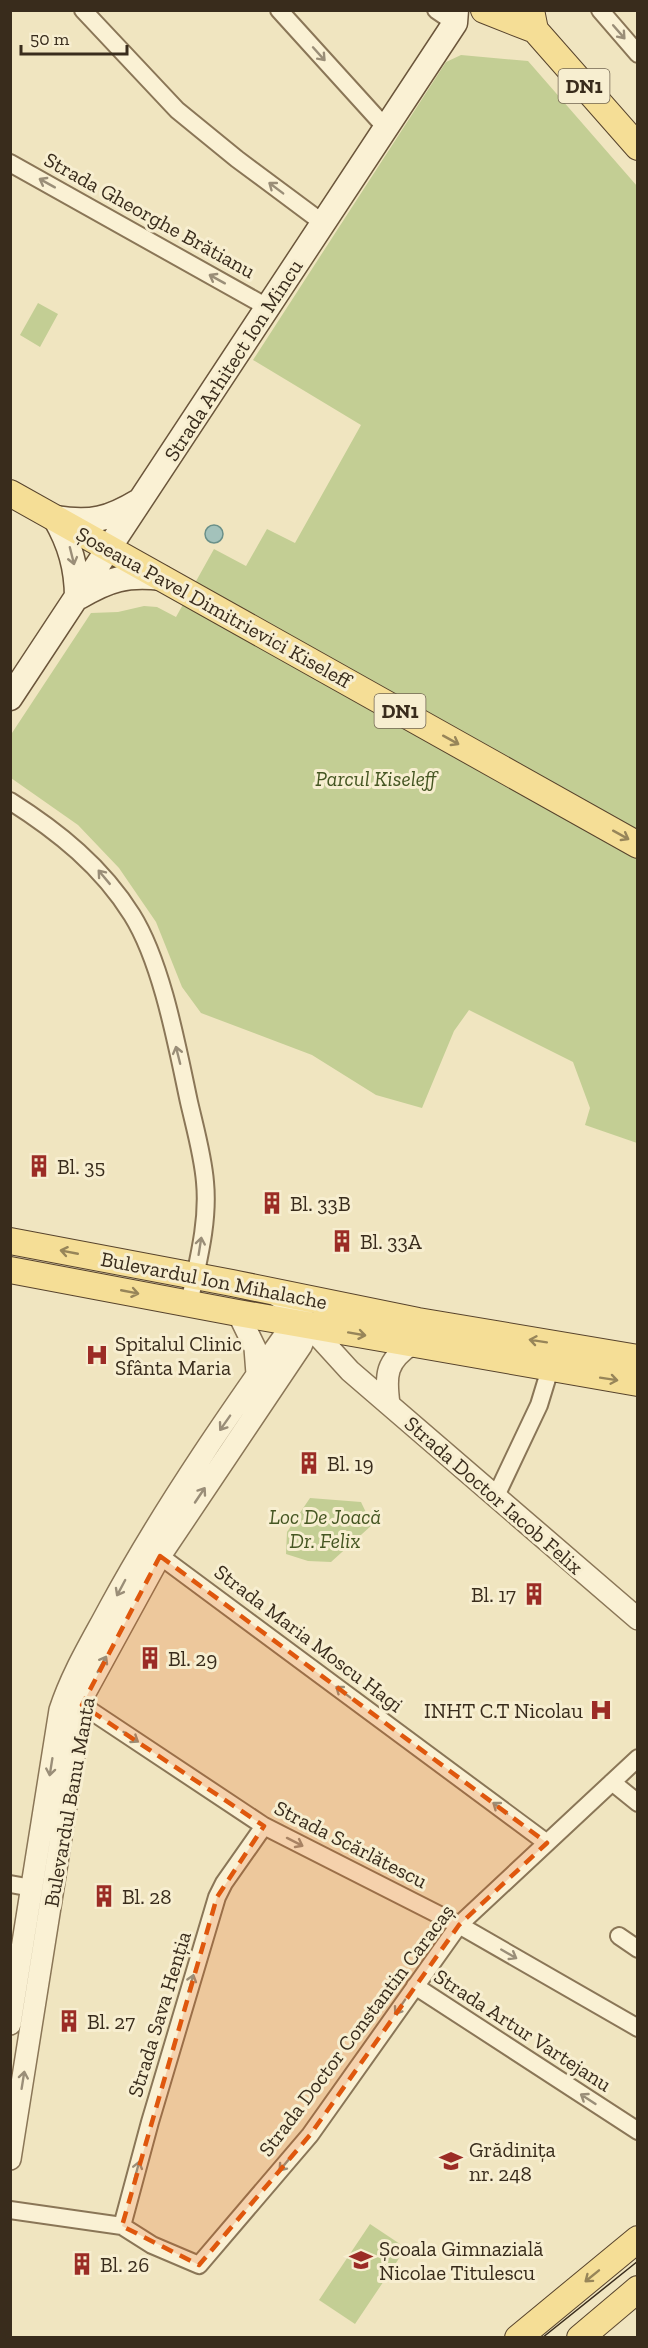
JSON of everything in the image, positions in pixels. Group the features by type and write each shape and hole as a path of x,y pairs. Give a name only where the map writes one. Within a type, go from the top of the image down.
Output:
{"main road":[{"name":"Strada Arhitect Ion Mincu","path":"10,698 386,128 449,15 486,11"},
{"path":"486,11 533,20"},
{"name":"DN1","path":"533,20 636,143"},
{"name":"Șoseaua Pavel Dimitrievici Kiseleff","path":"10,493 638,844"},
{"path":"55,518 86,522 99,520 112,516 141,500"},
{"path":"55,518 73,559 77,598 105,582 119,578 142,576 162,578"},
{"name":"Bulevardul Ion Mihalache","path":"10,1241 271,1291 300,1332"},
{"name":"Bulevardul Ion Mihalache","path":"10,1270 238,1313 300,1332 415,1333 638,1358"},
{"name":"Bulevardul Ion Mihalache","path":"415,1333 550,1369 638,1383"},
{"path":"518,2337 634,2248"},
{"path":"580,2337 638,2289"}],"street":[{"path":"83,10 147,81 177,110 237,159 323,223"},
{"path":"279,10 386,128"},
{"path":"600,10 638,54"},
{"name":"Strada Gheorghe Brătianu","path":"10,163 267,308"},
{"path":"10,801 63,838 101,873 133,917 153,960 180,1061 205,1182 203,1226 189,1304"},
{"path":"238,1313 255,1348 257,1374"},
{"name":"Strada Doctor Iacob Felix","path":"300,1332 389,1404 495,1498 638,1619"},
{"name":"Bulevardul Banu Manta","path":"10,2024 60,1710 68,1685 143,1546 257,1374 300,1332"},
{"name":"Bulevardul Banu Manta","path":"10,2159 85,1693 160,1556 300,1332"},
{"path":"389,1404 386,1380 389,1369 415,1333"},
{"path":"495,1498 539,1405 550,1369"},
{"name":"Strada Maria Moscu Hagi","path":"160,1556 547,1843"},
{"name":"Strada Scărlătescu","path":"82,1705 264,1826 459,1925 638,2028"},
{"name":"Strada Doctor Constantin Caracaș","path":"122,2226 152,2245 199,2265 310,2134 459,1925 638,1758"},
{"path":"612,1782 638,1803"},
{"name":"Strada Sava Henția","path":"122,2226 150,2122 217,1897 224,1883 264,1826"},
{"path":"10,1884 32,1888"},
{"path":"619,1936 638,1949"},
{"name":"Strada Artur Vartejanu","path":"415,1986 638,2131"},
{"path":"10,2210 122,2226"}],"highlighted area":[{"path":"160,1556 547,1843 459,1925 310,2135 199,2265 122,2226 217,1897 264,1826 82,1705"}],"green space":[{"name":"Parcul Kiseleff","path":"461,55 528,61 637,186 637,1143 585,1125 590,1108 573,1062 469,1010 454,1031 422,1108 376,1095 312,1055 201,1013 182,987 156,922 119,868 78,825 11,778 10,736 91,613 118,612 144,606 157,607 176,617 214,549 246,566 267,529 295,543 361,425 253,360 446,62"},
{"path":"38,303 58,314 40,347 20,335"},
{"name":"Loc De Joacă Dr. Felix","path":"310,1498 361,1502 372,1525 331,1562 308,1561 286,1554 287,1532"},
{"path":"370,2224 406,2248 355,2324 319,2300"}],"water":[{"path":"214,525 220,528 223,534 220,540 214,543 208,540 205,534 208,528"}],"tram line":[{"path":"542,2338 638,2261"}],"place":[{"name":"Bl. 35","path":"39,1166"},
{"name":"Bl. 33B","path":"272,1203"},
{"name":"Bl. 33A","path":"342,1241"},
{"name":"Spitalul Clinic Sfânta Maria","path":"97,1355"},
{"name":"Bl. 19","path":"309,1463"},
{"name":"Bl. 17","path":"534,1594"},
{"name":"Bl. 29","path":"150,1658"},
{"name":"INHT C.T Nicolau","path":"601,1710"},
{"name":"Bl. 28","path":"104,1896"},
{"name":"Bl. 27","path":"69,2021"},
{"name":"Grădinița nr. 248","path":"451,2161"},
{"name":"Școala Gimnazială Nicolae Titulescu","path":"361,2260"},
{"name":"Bl. 26","path":"82,2264"}]}
